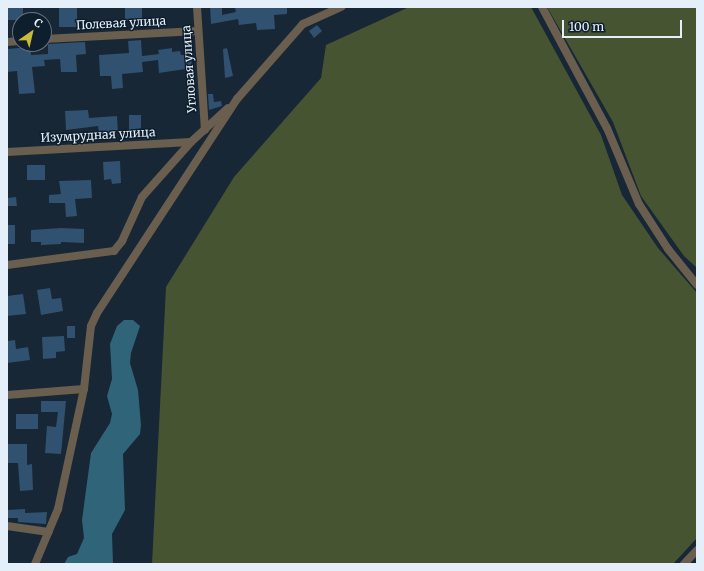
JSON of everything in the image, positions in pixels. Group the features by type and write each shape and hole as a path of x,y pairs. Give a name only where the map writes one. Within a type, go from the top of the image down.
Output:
{"street":[{"name":"Угловая улица","path":"197,7 205,130"},
{"path":"7,265 114,251 122,241 142,197 190,142 205,130 237,99 303,24 341,7"},
{"path":"542,7 608,128 639,204 668,249 697,285"},
{"name":"Полевая улица","path":"52,40 198,31"},
{"path":"35,564 58,509 84,389 94,320 237,99"},
{"name":"Изумрудная улица","path":"7,152 190,142"},
{"path":"7,395 84,389"},
{"path":"7,526 49,532"},
{"path":"684,564 697,550"}],"green space":[{"path":"409,7 531,7 601,135 622,195 658,248 697,293 697,538 673,564 152,564 166,287 234,177 321,78 326,45"},
{"path":"547,7 697,7 697,268 684,256 641,196 613,122"}],"water":[{"path":"124,320 133,320 140,326 131,353 130,363 138,390 141,425 140,434 123,454 125,510 112,534 113,564 64,564 68,557 77,554 84,538 82,520 91,453 110,423 112,414 107,396 112,379 110,344 117,326"}],"building":[{"path":"7,7 23,7 23,12 12,12 12,20 7,20"},
{"path":"59,7 77,7 77,27 59,27"},
{"path":"125,7 142,7 142,21 125,21"},
{"path":"210,7 222,7 222,15 236,12 235,8 287,7 287,14 274,15 275,29 257,30 256,23 239,25 238,19 211,24"},
{"path":"317,25 322,31 314,38 309,31"},
{"path":"141,40 142,56 159,54 158,50 172,48 172,52 180,51 181,55 191,55 192,68 159,73 158,60 142,62 143,72 122,74 123,88 112,89 111,76 100,76 99,55 129,53 128,41"},
{"path":"85,42 86,54 76,55 77,72 61,72 60,59 44,60 45,66 32,67 35,93 19,94 17,71 7,72 7,49 12,49 12,52 31,52 31,55 48,54 48,52 52,52 52,44"},
{"path":"227,48 233,76 225,78 223,49"},
{"path":"208,94 213,94 214,102 221,101 222,106 209,110"},
{"path":"88,110 89,118 117,116 118,132 99,133 98,126 66,130 65,111"},
{"path":"129,115 141,115 141,132 129,132"},
{"path":"120,161 121,183 112,184 111,179 104,180 103,162"},
{"path":"27,165 45,165 45,180 27,180"},
{"path":"91,180 92,198 75,199 77,216 66,217 65,203 49,203 49,195 61,194 59,181"},
{"path":"16,197 17,206 7,206 7,198"},
{"path":"7,225 15,225 15,244 7,244"},
{"path":"61,228 84,229 84,243 61,242 61,244 41,245 41,242 31,242 31,230"},
{"path":"50,288 52,299 61,298 63,311 41,315 37,290"},
{"path":"23,294 26,314 7,316 7,296"},
{"path":"67,326 75,326 75,338 67,338"},
{"path":"64,336 65,351 56,352 56,358 43,359 42,337"},
{"path":"15,340 16,349 28,347 30,360 7,363 7,341"},
{"path":"41,401 66,401 61,454 45,453 47,426 56,427 58,412 41,412"},
{"path":"16,414 38,414 38,429 16,429"},
{"path":"7,444 27,444 27,465 32,464 33,490 20,491 18,463 7,463"},
{"path":"25,509 25,513 47,512 46,524 18,522 18,518 7,518 7,510"}]}
